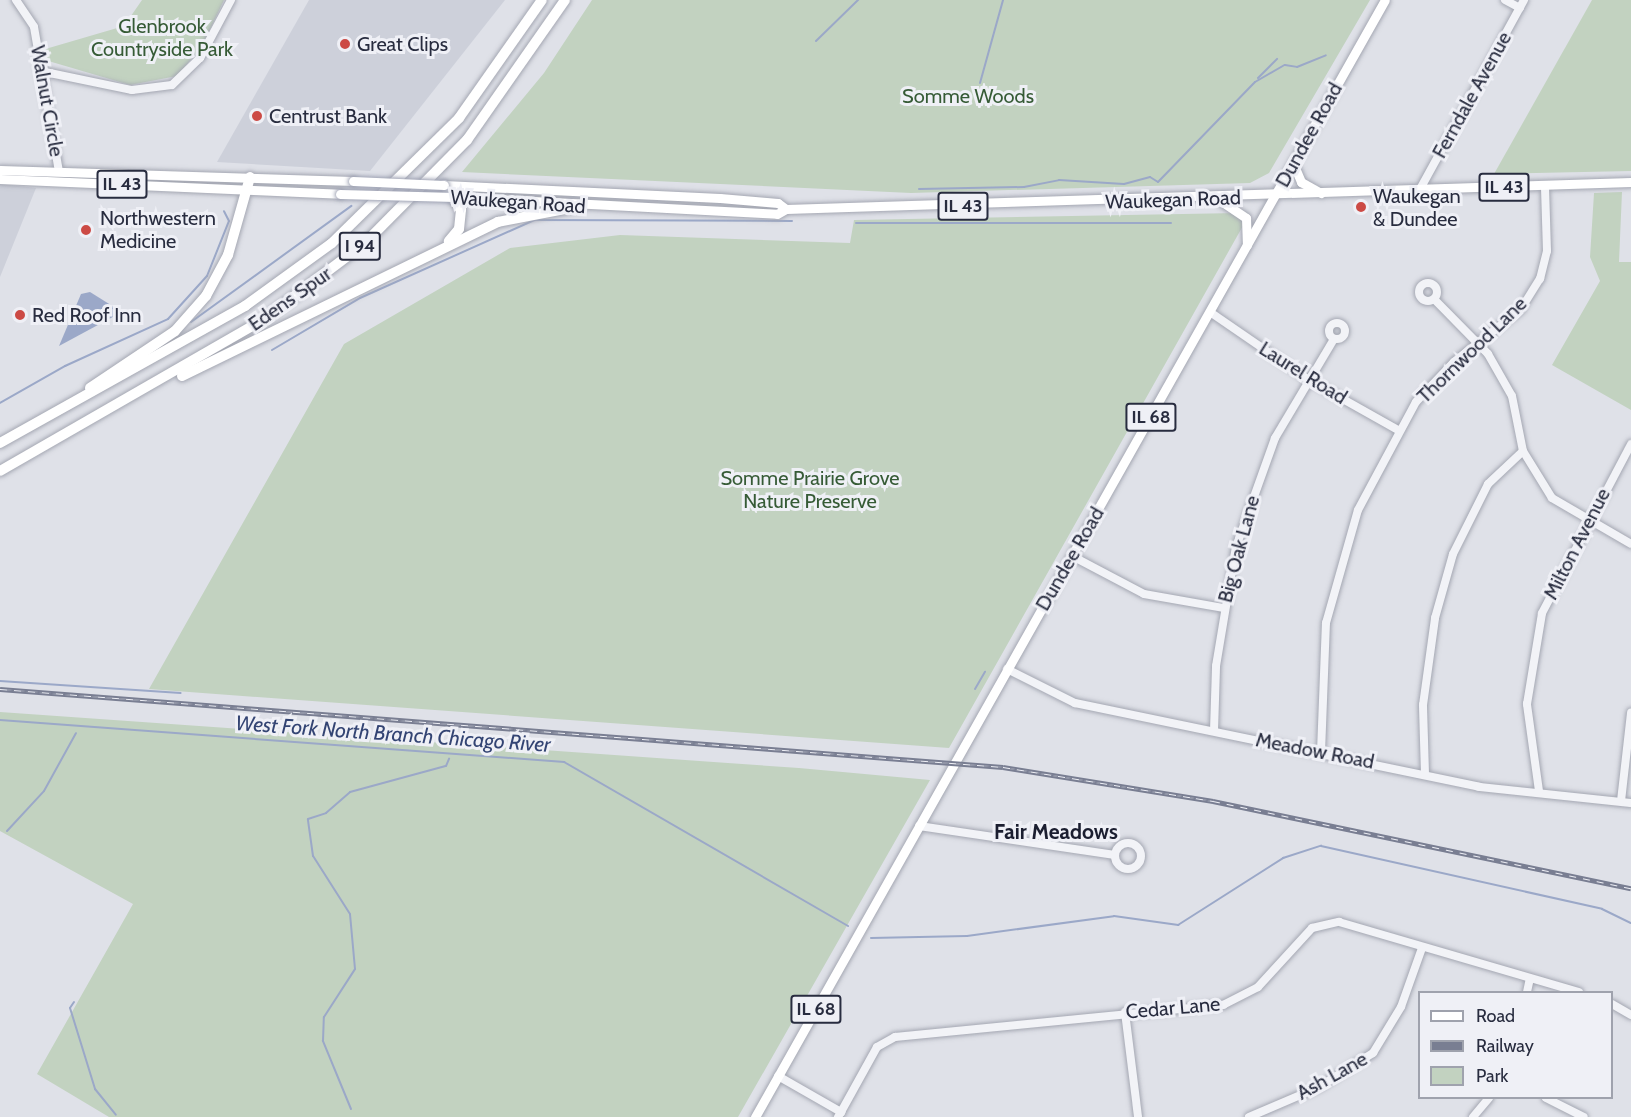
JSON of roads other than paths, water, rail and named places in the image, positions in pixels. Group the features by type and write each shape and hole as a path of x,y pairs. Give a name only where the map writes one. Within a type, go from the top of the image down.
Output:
{"highway":[{"name":"Edens Spur","path":"0,443 78,397 245,306 364,216 459,118 542,0"},
{"name":"Edens Spur","path":"0,471 91,423 264,319 365,243 467,140 565,0"},
{"path":"78,397 175,331 206,296 228,255 250,177"},
{"path":"444,185 454,197 461,222 444,245"},
{"path":"91,423 444,245 498,222 580,206"}],"main road":[{"name":"Dundee Road","path":"755,1117 1385,0"},
{"path":"1293,163 1301,182 1324,194"},
{"name":"IL 43","path":"0,170 250,177"},
{"name":"Waukegan Road","path":"250,177 720,198 778,203 786,209"},
{"name":"IL 43","path":"0,179 248,189"},
{"name":"Waukegan Road","path":"248,189 777,214 786,209 1216,198 1631,183"},
{"path":"1216,198 1246,218 1247,246"}],"street":[{"name":"Walnut Circle","path":"16,0 34,27 45,72 59,171"},
{"path":"45,72 132,90 172,85 200,58 231,0"},
{"path":"1506,0 1520,8"},
{"name":"Ferndale Avenue","path":"1419,190 1524,0"},
{"name":"Thornwood Lane","path":"1321,752 1320,679 1339,567 1358,510 1398,430 1435,380 1521,309 1540,279 1547,251 1545,186"},
{"path":"1434,299 1478,346 1512,396 1522,451 1552,498 1631,544"},
{"name":"Laurel Road","path":"1210,312 1309,380 1398,430"},
{"name":"Big Oak Lane","path":"1214,731 1223,608 1251,500 1275,438 1334,339"},
{"name":"Milton Avenue","path":"1539,791 1527,704 1532,657 1542,613 1588,520 1631,444"},
{"path":"1425,774 1423,705 1435,618 1453,554 1488,484 1522,451"},
{"path":"1072,556 1144,594 1223,608"},
{"name":"Meadow Road","path":"1007,669 1075,703 1321,752 1479,787 1539,791 1631,803"},
{"path":"1621,801 1631,712"},
{"path":"919,826 1115,855"},
{"name":"Cedar Lane","path":"839,1114 877,1047 895,1037 1125,1012 1223,1005 1239,999 1312,928 1340,922 1572,991"},
{"name":"Ash Lane","path":"1249,1117 1319,1087 1373,1053 1401,1007 1422,948"},
{"path":"1527,991 1530,978"},
{"path":"1613,1005 1631,1015"},
{"path":"1125,1012 1138,1117"},
{"path":"778,1076 839,1114"},
{"path":"1473,1117 1488,1099"},
{"path":"1548,1099 1584,1117"}],"water":[{"path":"90,292 122,312 59,346 81,294"}],"waterway":[{"path":"816,41 858,0"},
{"path":"980,83 1003,0"},
{"path":"919,189 1024,187 1059,180 1124,184 1150,177 1158,182 1255,82 1285,65 1297,67 1326,55"},
{"path":"1258,78 1277,59"},
{"path":"191,322 351,206"},
{"path":"0,403 65,366 168,319 207,276 229,221 224,211"},
{"path":"272,350 360,298 534,220 792,221"},
{"path":"856,223 1171,223"},
{"path":"975,689 985,672"},
{"path":"0,681 181,693"},
{"name":"West Fork North Branch Chicago River","path":"0,720 564,762 848,926"},
{"path":"7,831 44,791 76,733"},
{"path":"351,1109 323,1041 324,1017 355,969 350,914 313,856 308,819 326,813 350,792 446,766 449,759"},
{"name":"West Fork North Branch Chicago River","path":"871,938 967,936 1114,916 1178,925 1283,858 1321,846 1602,909 1631,923"},
{"path":"74,1002 70,1008 95,1089 116,1115"}],"railway":[{"path":"0,689 1003,767 1213,801 1631,888"}],"place":[{"name":"Great Clips","path":"345,44"},
{"name":"Centrust Bank","path":"257,116"},
{"name":"Waukegan & Dundee","path":"1361,207"},
{"name":"Northwestern Medicine","path":"86,230"},
{"name":"Red Roof Inn","path":"20,315"}],"district":[{"name":"Fair Meadows","path":"1056,832"}],"park label":[{"name":"Glenbrook Countryside Park","path":"162,38"},
{"name":"Somme Woods","path":"968,96"},
{"name":"Somme Prairie Grove Nature Preserve","path":"810,490"}]}
